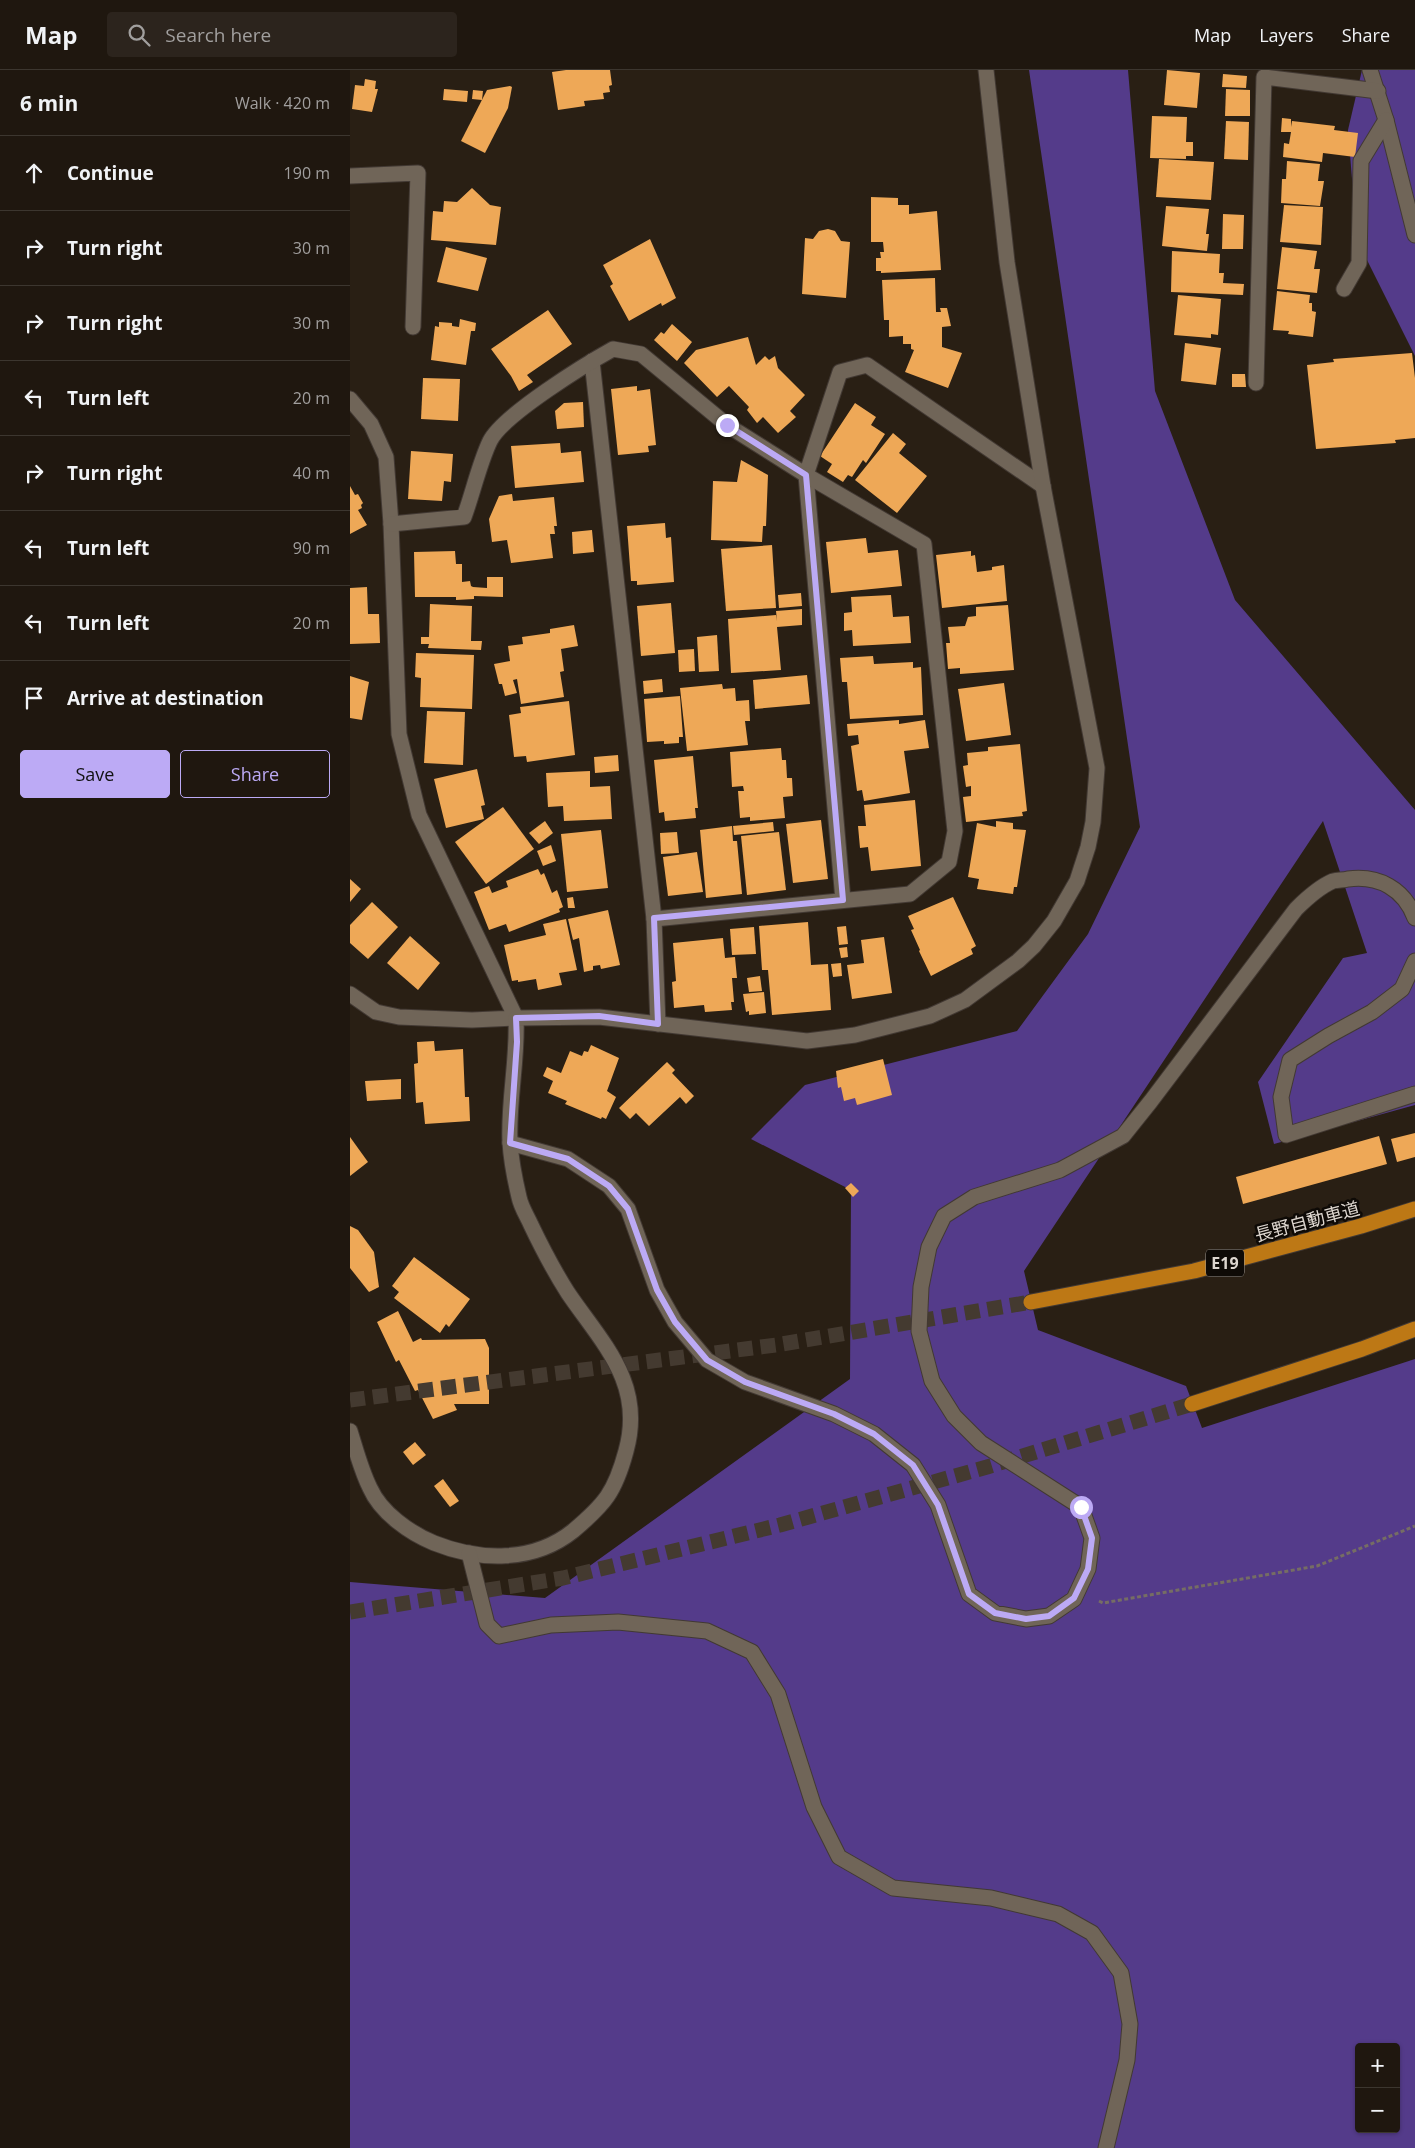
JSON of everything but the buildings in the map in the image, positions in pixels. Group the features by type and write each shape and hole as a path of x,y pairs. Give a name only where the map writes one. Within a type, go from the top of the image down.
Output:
{"highway":[{"name":"長野自動車道","path":"1031,1302 1194,1271 1415,1210"},
{"path":"1192,1404 1362,1349 1415,1329"}],"street":[{"path":"350,994 376,1012 399,1017 472,1020 599,1016 807,1041 831,1039 855,1035 930,1016 965,1000 1001,975 1034,946 1054,921 1071,893 1082,869 1093,822 1097,768 1043,486 1007,262 986,70"},
{"path":"1370,70 1386,120 1415,235"},
{"path":"1256,383 1264,77 1378,91"},
{"path":"1344,289 1359,263 1361,161 1386,120"},
{"path":"350,176 418,173 413,327"},
{"path":"391,524 464,517 491,440 505,421 592,361 613,349 641,354 727,425 806,475 924,544 956,831 949,862 910,894 654,918"},
{"path":"592,361 654,918 658,1024"},
{"path":"843,900 806,475 840,372 867,365 1043,486"},
{"path":"350,399 371,424 386,457 391,524 399,734 419,815 516,1018 517,1042 510,1143 520,1199 543,1250 568,1292 605,1343 623,1377 630,1408 629,1442 621,1471 614,1489 603,1505 570,1533 547,1546 522,1554 496,1557 469,1554 422,1538 402,1525 385,1509 370,1490 350,1432"},
{"path":"510,1143 568,1159 609,1186 628,1209 657,1290 675,1322 707,1360 745,1382 834,1414 874,1434 913,1465 938,1505 969,1594 995,1613 1026,1619 1049,1616 1074,1598 1077,1593 1088,1569 1092,1538 1081,1507 981,1443 954,1416 932,1381 919,1331 921,1287 929,1247 944,1216 974,1196 1060,1170 1123,1136 1152,1101 1296,909 1314,892 1334,881 1357,878 1374,879 1397,890 1411,909 1415,918"},
{"path":"1415,961 1402,989 1372,1012 1328,1036 1290,1060 1281,1097 1286,1134 1415,1094"},
{"path":"469,1554 487,1624 499,1636 551,1625 618,1622 707,1630 752,1652 778,1694 814,1807 838,1857 893,1888 991,1898 1058,1914 1092,1933 1121,1973 1130,2024 1127,2060 1106,2148"}],"path":[{"path":"1077,1593 1103,1603 1317,1566 1415,1526"}],"shaded area":[{"path":"1029,70 1128,70 1155,391 1235,600 1415,810 1415,1105 1274,1144 1258,1082 1343,958 1367,953 1323,821 1024,1271 1038,1330 1186,1386 1202,1428 1415,1359 1415,2148 350,2148 350,1582 545,1598 850,1379 851,1190 751,1139 805,1085 1017,1031 1088,934 1140,827"},
{"path":"1362,70 1415,70 1415,356 1357,240 1348,130"}],"tunnel":[{"path":"350,1400 776,1345 1031,1302"},
{"path":"350,1612 563,1578 780,1525 987,1467 1192,1404"}],"route":[{"path":"727,425 806,475 843,900 654,918 658,1024 599,1016 516,1018 517,1042 510,1143 568,1159 609,1186 628,1209 657,1290 675,1322 707,1360 745,1382 834,1414 874,1434 913,1465 938,1505 969,1594 995,1613 1026,1619 1049,1616 1074,1598 1088,1569 1092,1538 1081,1507"}]}
